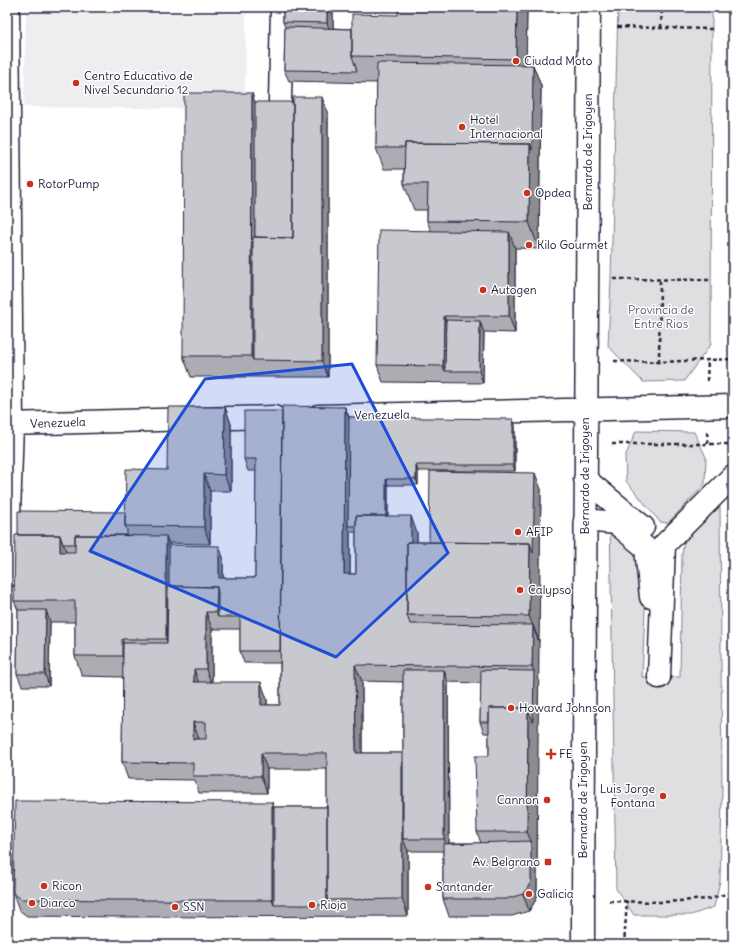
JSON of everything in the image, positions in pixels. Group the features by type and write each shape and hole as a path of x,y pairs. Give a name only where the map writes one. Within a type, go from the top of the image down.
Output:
{"street":[{"path":"7,576 10,424 8,7"},
{"path":"280,101 282,7"},
{"name":"Bernardo de Irigoyen","path":"583,945 585,444 589,7"},
{"name":"Venezuela","path":"10,424 733,406"},
{"path":"585,520 616,523 646,548 660,677 664,545 733,476"},
{"path":"585,479 664,545"}],"path":[{"path":"662,7 662,28"},
{"path":"617,27 712,30"},
{"path":"612,279 712,280"},
{"path":"659,362 660,280"},
{"path":"586,361 659,362 733,359"},
{"path":"585,444 733,444"},
{"path":"583,900 664,902 709,899 733,892"},
{"path":"624,945 627,902"}],"highlighted area":[{"path":"352,364 448,553 336,657 90,551 205,379"}],"shaded area":[{"path":"26,12 246,14 245,109 24,107"}],"green space":[{"name":"Provincia de Entre Rios","path":"618,7 712,7 711,344 684,381 643,382 608,346"},
{"path":"636,431 694,432 706,457 705,484 668,523 660,522 626,481 625,457"},
{"path":"720,505 722,799 720,881 714,907 691,915 634,915 616,889 610,517 647,567 642,677 680,677 682,555 684,540"}],"building":[{"path":"283,7 327,7 327,23 283,22"},
{"path":"398,7 517,7 516,59 352,56 352,14 398,15"},
{"path":"285,27 352,29 352,56 357,71 284,70"},
{"name":"Hotel Internacional","path":"377,63 533,65 532,150 530,144 405,143 405,148 376,148"},
{"path":"184,93 252,93 251,356 183,356"},
{"path":"293,97 322,97 322,361 253,360 253,237 293,238"},
{"path":"255,102 293,102 293,238 255,237"},
{"path":"405,143 530,144 529,222 427,221 428,184 404,184"},
{"path":"379,230 509,232 509,316 444,316 443,366 377,365"},
{"path":"446,320 480,321 479,371 445,371"},
{"path":"282,406 345,407 344,574 356,574 356,516 411,516 411,542 407,542 407,615 410,624 533,625 532,667 355,665 356,753 402,753 402,899 327,900 327,753 261,753 261,776 193,776 193,763 122,762 123,643 167,643 168,586 217,587 216,612 206,612 206,669 194,669 194,682 261,682 261,705 280,705","holes":["193,722 206,722 206,739 193,739"]},
{"path":"168,407 225,407 224,475 204,474 204,527 125,526 126,469 167,470"},
{"path":"244,411 282,411 280,651 240,651 240,617 218,617 217,587 169,586 169,545 219,546 219,578 255,578 256,459 244,459"},
{"path":"349,417 513,419 513,465 416,465 416,479 386,479 386,516 356,516 356,526 348,526"},
{"path":"430,471 535,473 533,553 530,543 429,542"},
{"path":"18,511 125,512 125,526 127,535 75,535 75,544 63,544 60,535 18,535"},
{"path":"15,535 60,535 60,552 75,552 75,535 166,536 166,639 122,639 122,656 75,656 75,601 14,601"},
{"path":"407,542 530,543 529,616 407,615"},
{"path":"18,610 46,610 45,674 17,674"},
{"path":"403,670 444,670 444,839 403,839"},
{"path":"481,670 534,671 533,722 528,708 489,708 489,722 480,722"},
{"path":"489,708 528,708 527,832 477,832 475,756 489,756"},
{"path":"15,801 272,802 272,900 21,899 13,893"},
{"path":"274,807 327,807 327,900 329,905 274,905"},
{"path":"531,841 531,882 523,894 506,899 443,899 443,844"}],"place":[{"name":"Ciudad Moto","path":"516,61"},
{"name":"Centro Educativo de Nivel Secundario 12","path":"76,83"},
{"name":"Hotel Internacional","path":"462,127"},
{"name":"RotorPump","path":"30,184"},
{"name":"Opdea","path":"527,193"},
{"name":"Kilo Gourmet","path":"529,245"},
{"name":"Autogen","path":"483,290"},
{"name":"AFIP","path":"518,532"},
{"name":"Calypso","path":"520,590"},
{"name":"Howard Johnson","path":"511,708"},
{"name":"FE","path":"551,754"},
{"name":"Luis Jorge Fontana","path":"663,796"},
{"name":"Cannon","path":"547,800"},
{"name":"Av. Belgrano","path":"548,862"},
{"name":"Ricon","path":"44,886"},
{"name":"Santander","path":"428,887"},
{"name":"Galicia","path":"529,894"},
{"name":"Diarco","path":"32,903"},
{"name":"Rioja","path":"312,905"},
{"name":"SSN","path":"175,907"}]}
